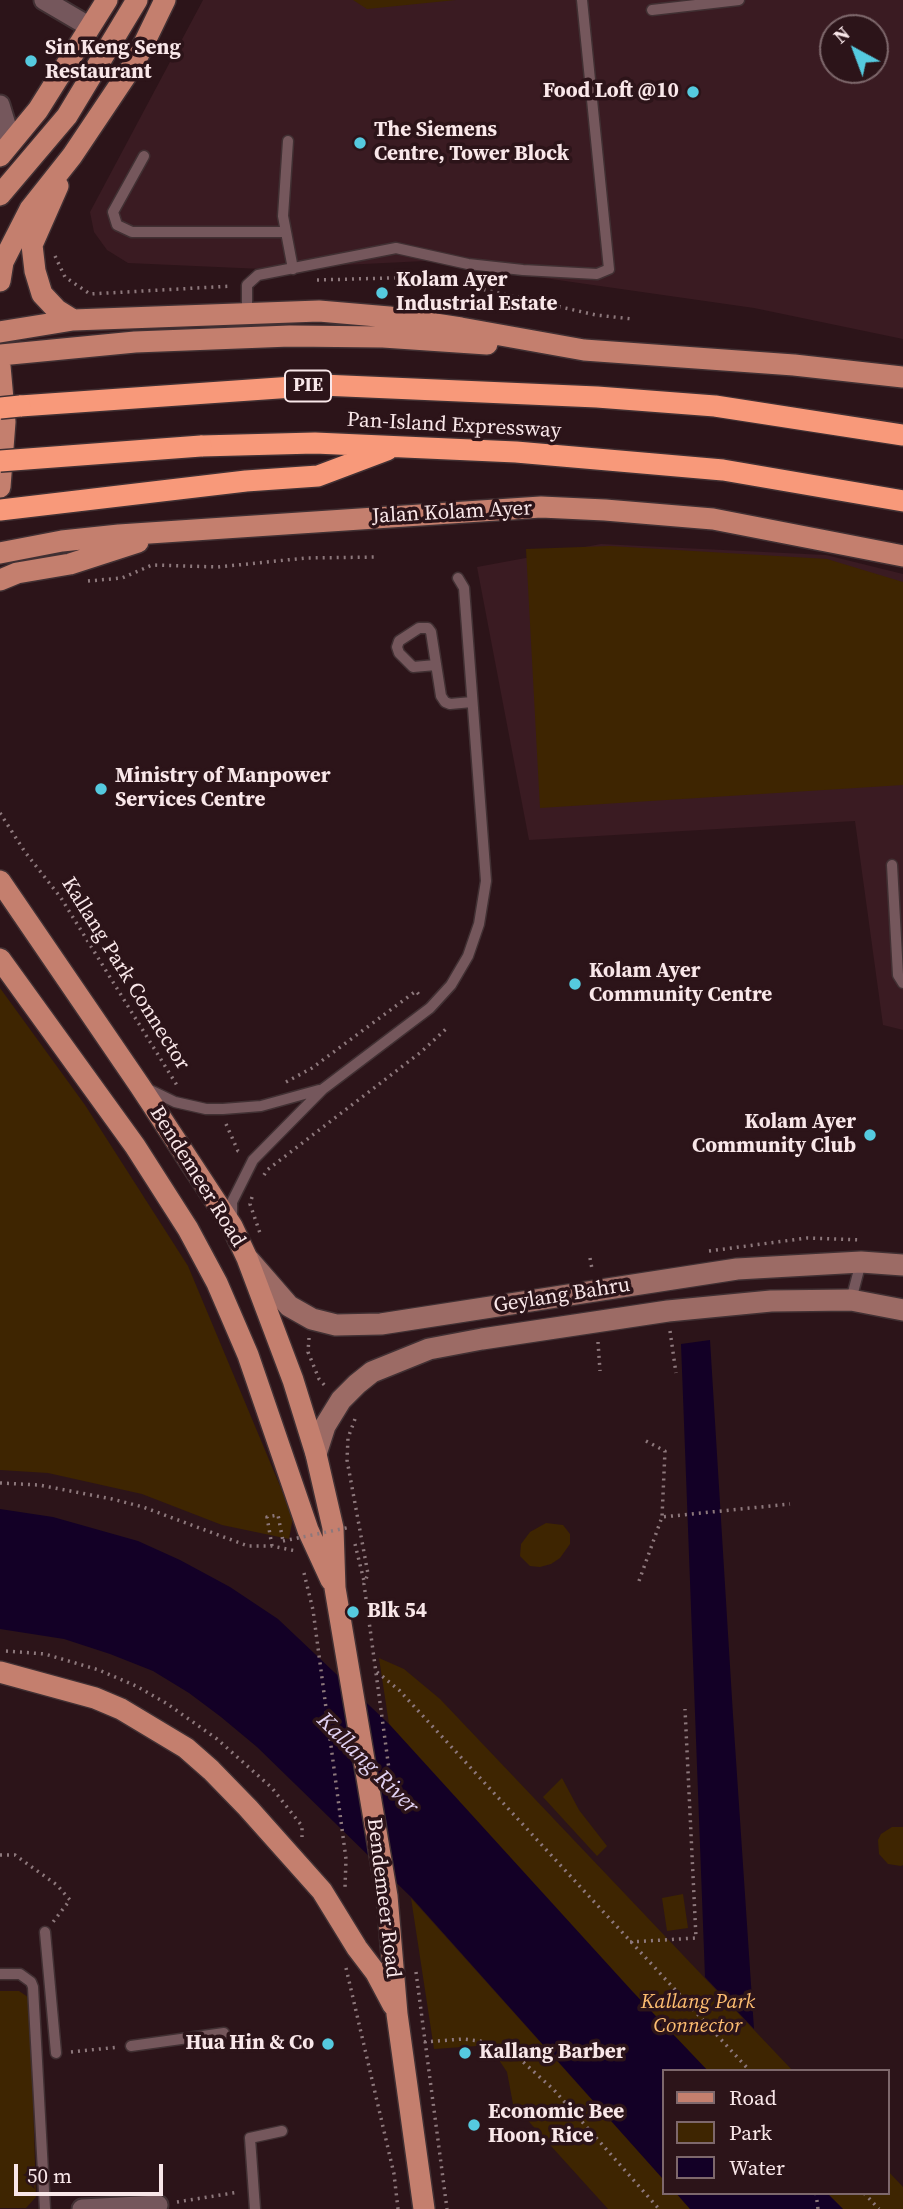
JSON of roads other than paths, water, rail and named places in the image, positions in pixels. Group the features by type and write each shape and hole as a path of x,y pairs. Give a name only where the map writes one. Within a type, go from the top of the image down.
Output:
{"highway":[{"name":"Pan-Island Expressway","path":"0,408 322,384 597,397 715,406 903,435"},
{"name":"Pan-Island Expressway","path":"0,461 201,446 315,443 397,446 516,452 723,470 903,501"},
{"path":"0,510 233,482 318,476 397,446"}],"main road":[{"path":"3,152 38,110 107,0"},
{"path":"0,195 67,116 137,0"},
{"path":"0,281 3,262 30,209 72,156 135,62 165,0"},
{"path":"72,156 32,245 35,271 42,294 57,310 73,320"},
{"path":"0,332 73,320 319,311 389,317 584,350"},
{"path":"0,355 135,342 290,336 383,337 794,365 903,377"},
{"path":"0,366 5,422 0,488"},
{"name":"Jalan Kolam Ayer","path":"0,553 86,538 407,514 541,507 713,519 903,556"},
{"path":"0,580 17,573 70,564 177,531"},
{"name":"Bendemeer Road","path":"0,881 232,1226 247,1258 293,1380 316,1454 333,1528 335,1588 387,1896 397,2014 424,2209"},
{"name":"Bendemeer Road","path":"0,959 135,1146 188,1229 217,1283 248,1355 308,1530 335,1588"},
{"name":"Geylang Bahru","path":"247,1258 289,1306 312,1319 336,1325 381,1324 737,1269 861,1262 903,1265"},
{"name":"Geylang Bahru","path":"316,1454 325,1426 341,1400 372,1372 429,1349 668,1311 771,1301 851,1300 903,1310"},
{"path":"0,1672 95,1698 121,1709 186,1748 211,1770 322,1891 357,1948 376,1973 397,2014"}],"street":[{"path":"44,0 90,27"},
{"path":"0,105 7,128 3,152"},
{"path":"82,2209 158,2204"}],"lane":[{"path":"247,312 247,285 258,275 396,248 446,260 523,270 597,274 609,269 582,0"},
{"path":"652,10 701,2 739,0"},
{"path":"288,141 282,216 293,269"},
{"path":"144,156 113,212 117,225 132,232 286,232"},
{"path":"232,1226 232,1202 253,1160 323,1089 430,1009 451,985 468,956 480,924 486,881 464,588 458,578"},
{"path":"436,664 413,667 400,653 397,647 399,641 419,628 428,628 431,632 436,664 441,696 450,704 472,702"},
{"path":"891,865 898,975 903,984"},
{"path":"140,1086 175,1102 206,1109 261,1106 323,1089"},
{"path":"851,1300 861,1262"},
{"path":"45,1932 56,2053"},
{"path":"0,1974 20,1974 31,1982 45,2209"},
{"path":"35,2030 53,2027"},
{"path":"131,2046 224,2033"},
{"path":"255,2209 250,2138 282,2131"}],"water":[{"path":"710,1340 754,2029 705,1977 681,1344"},
{"name":"Kallang River","path":"0,1509 53,1517 138,1541 230,1587 278,1619 389,1724 706,2069 662,2069 662,2178 412,1898 257,1747 221,1717 153,1671 64,1639 0,1629"},
{"path":"678,2195 829,2195 843,2209 690,2209"}],"place":[{"name":"Sin Keng Seng Restaurant","path":"31,61"},
{"name":"Food Loft @10","path":"693,92"},
{"name":"The Siemens Centre, Tower Block","path":"360,143"},
{"name":"Kolam Ayer Industrial Estate","path":"382,293"},
{"name":"Ministry of Manpower Services Centre","path":"101,789"},
{"name":"Kolam Ayer Community Centre","path":"575,984"},
{"name":"Kolam Ayer Community Club","path":"870,1135"},
{"name":"Blk 54","path":"353,1612"},
{"name":"Hua Hin & Co","path":"328,2044"},
{"name":"Kallang Barber","path":"465,2053"},
{"name":"Economic Bee Hoon, Rice","path":"474,2125"}],"park label":[{"name":"Kallang Park Connector","path":"698,2015"}]}
